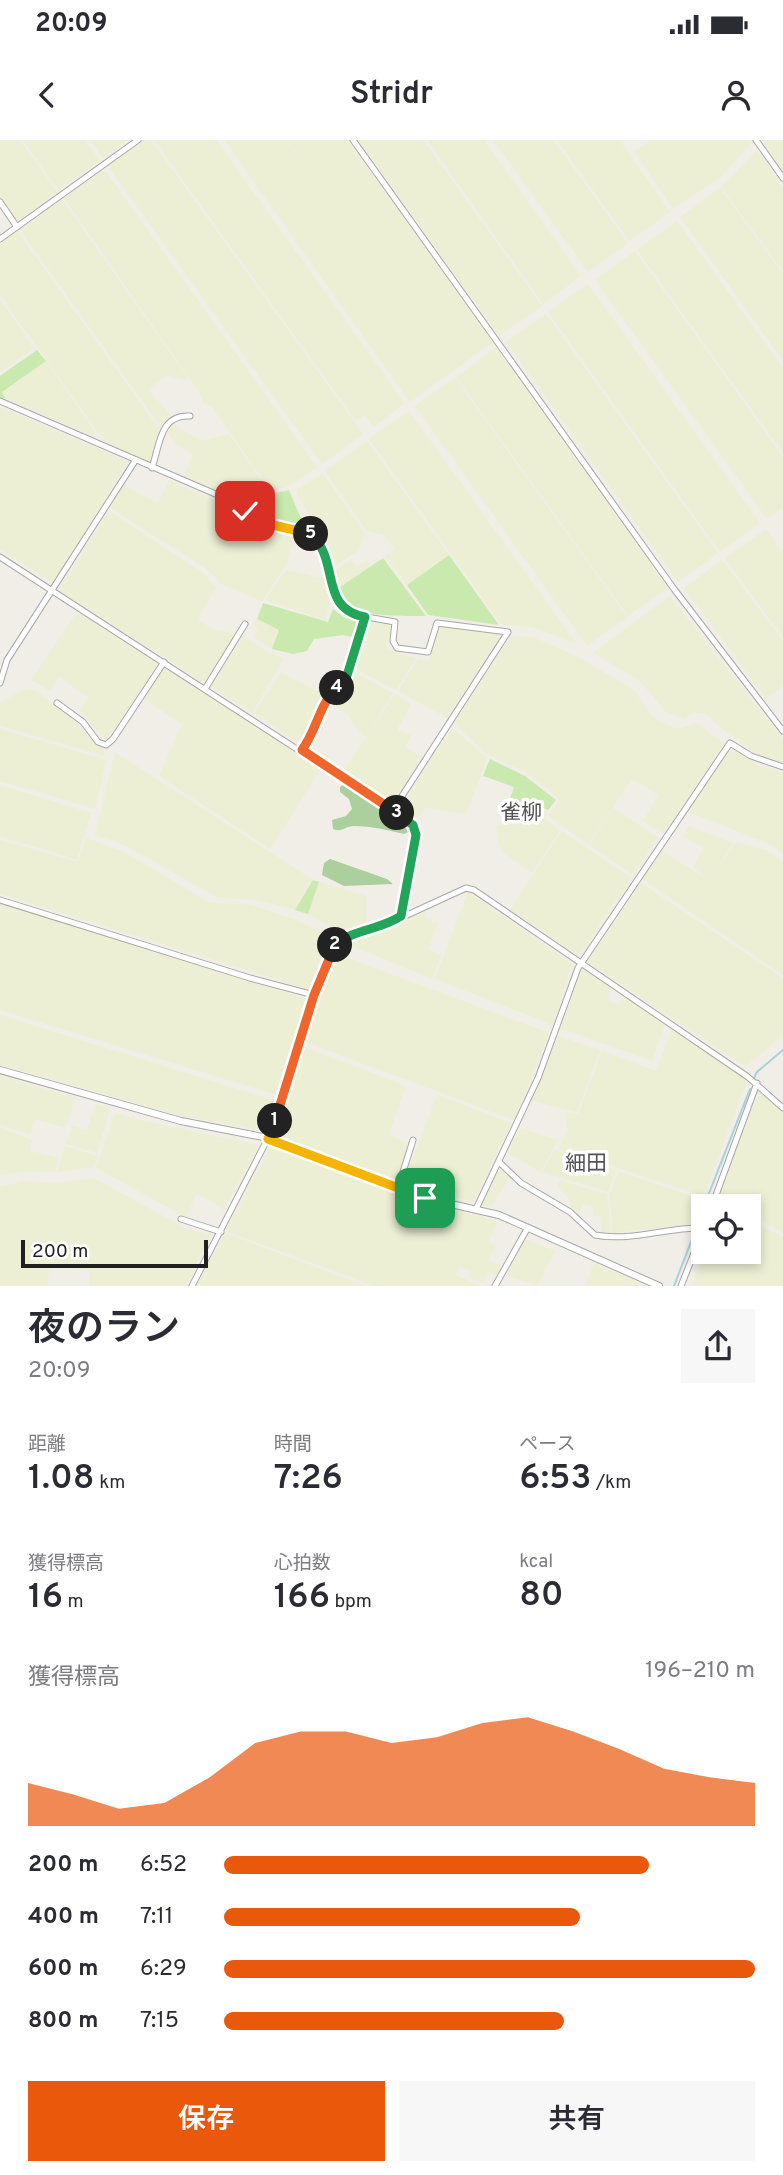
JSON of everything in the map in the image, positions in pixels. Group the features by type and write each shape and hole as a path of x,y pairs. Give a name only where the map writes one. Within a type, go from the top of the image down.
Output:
{"street":[{"path":"0,239 138,140"},
{"path":"353,140 674,589 783,731"},
{"path":"756,140 783,178"},
{"path":"0,202 18,227"},
{"path":"0,401 227,499 269,524 308,532 324,550 338,603 350,614 396,622 393,644 420,653 430,650 437,623 508,632 393,810"},
{"path":"152,468 167,422 175,416 190,416"},
{"path":"0,683 7,660 135,461"},
{"path":"0,557 302,750 413,825 416,835 401,916"},
{"path":"302,750 313,735 328,697 345,682 365,617"},
{"path":"205,689 245,624"},
{"path":"57,703 83,722 98,741 106,745 113,739 164,662"},
{"path":"476,1209 538,1078 581,962 730,743 751,756 783,767"},
{"path":"192,1286 268,1139 314,995 334,946 348,935 381,927 470,888 757,1083 783,1108"},
{"path":"0,900 250,978 314,995"},
{"path":"0,1070 133,1109 268,1139 425,1198 499,1215 659,1286"},
{"path":"716,1194 757,1083"},
{"path":"398,1188 413,1140"},
{"path":"499,1162 521,1183 570,1212 595,1236 655,1236 691,1229"},
{"path":"181,1219 221,1232"},
{"path":"495,1286 527,1229"},
{"path":"681,1286 691,1260"}],"green space":[{"path":"0,140 20,140 57,192 17,222 0,198"},
{"path":"23,140 85,140 100,161 58,190"},
{"path":"90,140 127,140 103,158"},
{"path":"143,140 151,140 363,434 322,464 108,166"},
{"path":"154,140 216,140 405,404 373,427 365,415 356,421"},
{"path":"224,140 285,140 309,174 286,140 347,140 493,342 410,402"},
{"path":"358,140 423,140 542,306 499,336"},
{"path":"427,140 484,140 581,276 543,304"},
{"path":"493,140 553,140 628,243 588,272"},
{"path":"557,140 619,140 670,212 629,241"},
{"path":"652,140 752,142 720,178 673,209 634,151"},
{"path":"767,140 783,140 783,171 764,144"},
{"path":"757,150 783,187 783,271 721,187"},
{"path":"104,169 317,467 289,486 271,491 212,407 203,403 201,395 64,198"},
{"path":"720,188 783,274 783,361 680,217"},
{"path":"62,199 187,377 186,380 166,375 148,390 171,415 160,426 20,230"},
{"path":"677,221 783,368 783,453 637,250"},
{"path":"17,231 161,432 150,464 104,441 0,295 0,244"},
{"path":"635,251 783,457 783,508 767,519 595,280"},
{"path":"588,284 760,523 720,552 548,312"},
{"path":"0,300 34,348 0,372"},
{"path":"546,314 718,553 678,582 506,342"},
{"path":"496,348 668,588 628,616 456,377"},
{"path":"37,350 46,361 2,392 5,398 0,398 0,376"},
{"path":"46,361 95,432 92,436 5,398 2,392"},
{"path":"455,378 627,617 587,646 415,406"},
{"path":"0,407 128,462 54,584 0,549"},
{"path":"409,411 576,643 532,627 501,624 369,439"},
{"path":"171,424 203,441 229,434 269,491 232,497 183,478 193,455 177,445 166,430"},
{"path":"367,441 449,555 407,585 385,556 394,549 384,535 367,531 325,471"},
{"path":"323,473 365,534 359,550 333,567 297,494 297,490"},
{"path":"169,480 232,509 255,526 295,534 286,565 262,601 221,584 207,569 110,508 123,485 158,503"},
{"path":"289,490 305,528 265,520 237,502"},
{"path":"109,511 202,572 216,587 198,620 216,631 236,633 204,683 59,590"},
{"path":"766,529 783,552 783,638 725,558"},
{"path":"449,555 499,625 428,615 407,585"},
{"path":"383,558 426,616 372,614 343,604 337,589"},
{"path":"352,559 357,567 367,560 371,565 337,589 335,571"},
{"path":"722,560 783,641 783,686 766,699 684,588"},
{"path":"286,570 327,579 330,601 326,620 265,600"},
{"path":"670,596 783,740 783,763 760,756 723,730 705,713 692,713 685,719 666,712 640,681 593,653"},
{"path":"263,603 328,622 333,609 345,618 362,621 356,638 343,635 314,639 307,651 293,654 272,649 279,630 257,619"},
{"path":"77,612 158,664 106,741 80,711 88,698 59,676 50,691 31,680"},
{"path":"257,619 279,630 272,649 254,637 258,629 253,626"},
{"path":"369,622 391,626 387,650 416,658 396,690 356,669"},
{"path":"442,626 498,634 499,637 447,718 398,691 418,659 429,661 436,629"},
{"path":"244,636 271,654 284,658 252,713 210,686"},
{"path":"511,636 533,637 580,658 634,690 651,715 659,721 678,729 697,723 724,744 663,834 643,821 658,795 632,779 588,844 548,816 560,800 549,790 527,773 485,753 454,723"},
{"path":"165,668 321,769 270,849 159,776 182,724 144,699"},
{"path":"281,672 323,694 310,731 300,744 254,713"},
{"path":"356,673 393,693 366,737 395,694 411,704 397,730 411,735 405,747 423,758 392,804 343,772 366,738 358,732 349,715 330,703 350,686"},
{"path":"22,690 35,690 73,719 93,742 103,748 105,756 0,726 0,703"},
{"path":"452,728 487,758 466,815 425,807 417,820 398,810"},
{"path":"0,729 106,760 95,809 0,781"},
{"path":"731,749 760,766 783,773 783,853 769,844 687,811"},
{"path":"115,752 313,880 295,910 257,900 218,898 126,846 95,835"},
{"path":"490,759 525,776 556,800 548,810 541,807 506,814 503,801 509,801 514,787 483,776"},
{"path":"344,784 402,821 408,832 404,834 360,826 333,829 332,820 346,816 352,809 349,799 340,792 340,787"},
{"path":"0,785 91,813 77,860 0,836"},
{"path":"613,808 658,838 633,875 589,845"},
{"path":"541,810 548,811 545,819 560,831 532,873 501,851 496,827"},
{"path":"689,826 733,843 712,877 736,842 768,851 783,862 783,975 642,879 662,851 710,881 693,867 704,847 683,837"},
{"path":"562,831 631,878 579,956 510,910"},
{"path":"86,838 124,852 208,902 252,905 301,922 327,935 311,990 0,894 0,840 78,862"},
{"path":"330,859 387,879 393,884 344,886 322,875 324,863"},
{"path":"313,880 319,882 308,914 295,910"},
{"path":"319,882 366,896 367,927 339,931 308,914"},
{"path":"641,883 783,978 783,1035 745,1067 587,962"},
{"path":"468,892 572,964 553,1025 435,979"},
{"path":"0,903 307,999 280,1096 0,1010"},
{"path":"425,910 424,918 438,923 428,950 441,955 432,979 347,944 391,928"},
{"path":"337,954 549,1033 514,1120 305,1042"},
{"path":"583,969 611,988 607,999 618,1006 624,995 665,1024 652,1061 560,1028"},
{"path":"0,1015 276,1101 270,1122 262,1129 253,1129 174,1114 0,1065"},
{"path":"672,1029 747,1080 705,1194 559,1149 567,1130 565,1112 578,1114 602,1051 656,1071"},
{"path":"558,1036 600,1050 577,1112 533,1101"},
{"path":"304,1047 406,1086 389,1134 410,1146 398,1184 275,1136"},
{"path":"0,1075 75,1098 66,1128 35,1119 30,1134 0,1125"},
{"path":"760,1090 783,1112 783,1233 761,1220 761,1194 721,1194 721,1186"},
{"path":"437,1095 511,1123 474,1202 403,1183"},
{"path":"95,1104 110,1109 97,1153 66,1144 72,1126 87,1130"},
{"path":"115,1113 259,1145 224,1210 197,1193 186,1217 96,1168"},
{"path":"0,1127 32,1140 30,1151 58,1158 55,1172 20,1172 0,1176"},
{"path":"521,1128 558,1140 540,1172 508,1153"},
{"path":"65,1146 97,1156 94,1167 57,1172"},
{"path":"271,1146 414,1201 497,1221 489,1242 495,1245 489,1260 500,1266 496,1276 487,1272 483,1283 469,1278 469,1270 459,1266 456,1275 481,1286 375,1286 225,1231"},
{"path":"555,1150 616,1170 608,1192 542,1172"},
{"path":"500,1169 511,1176 491,1207 480,1204"},
{"path":"619,1171 691,1196 691,1224 613,1233 609,1197"},
{"path":"94,1178 187,1229 211,1234 185,1286 89,1286 90,1271 49,1264 48,1286 0,1286 0,1187 23,1181 57,1183"},
{"path":"560,1181 607,1194 611,1231 602,1232 600,1216 593,1215 593,1207 582,1204 579,1216 569,1208 570,1200 558,1187"},
{"path":"761,1226 783,1237 783,1286 691,1286 700,1264 761,1264"},
{"path":"225,1233 366,1286 196,1286"},
{"path":"526,1239 555,1251 537,1286 506,1275"},
{"path":"594,1263 646,1286 585,1286"}],"waterway":[{"path":"754,1078 757,1072 783,1050"},
{"path":"709,1194 750,1089"},
{"path":"674,1286 691,1242"}],"district":[{"name":"雀柳","path":"521,813"},
{"name":"細田","path":"586,1164"}],"route":[{"path":"245,511 269,524 308,532 313,536 324,550 341,608 350,614 365,617 345,682 328,697 313,735 302,750 408,821 416,831 401,916 381,927 348,935 334,946 314,995 282,1104 268,1139 425,1198"}]}
